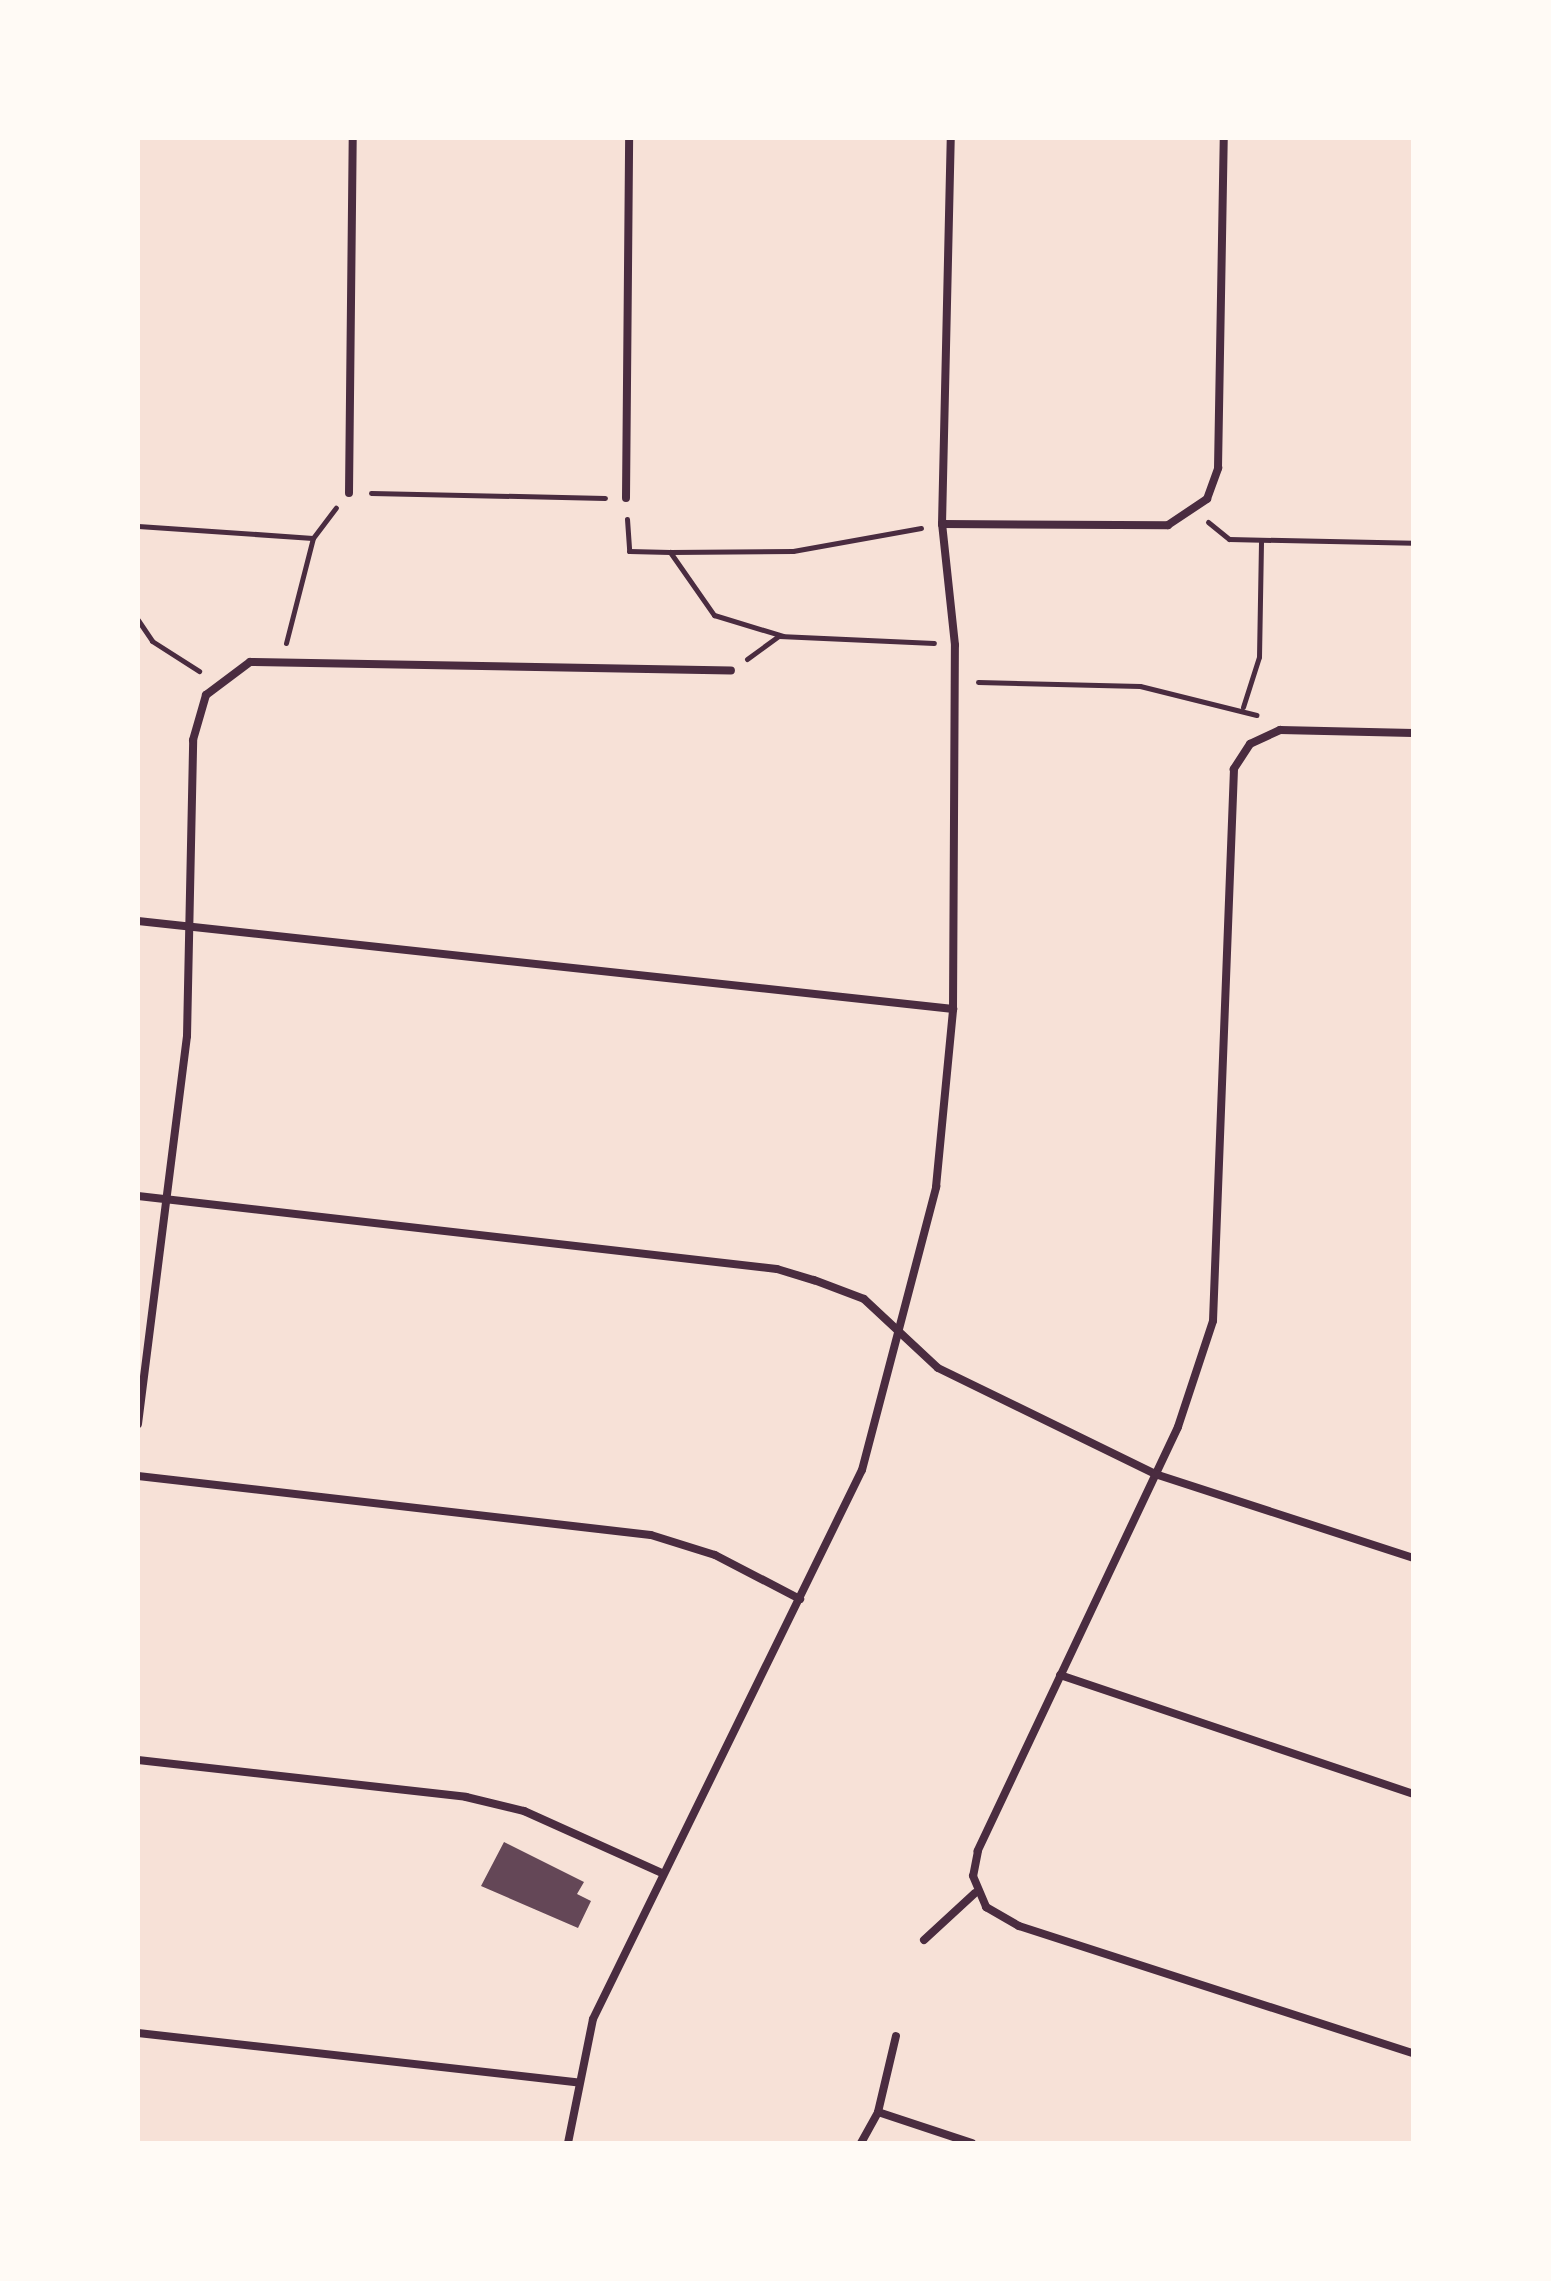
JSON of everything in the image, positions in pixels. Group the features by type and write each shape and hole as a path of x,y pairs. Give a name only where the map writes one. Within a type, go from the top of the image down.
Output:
{"street":[{"path":"349,493 353,138"},
{"path":"626,498 629,138"},
{"path":"568,2143 576,2082 593,2019 660,1872 800,1599 862,1470 901,1339 936,1187 953,1009 956,682 942,524 951,138"},
{"path":"942,524 1153,526 1195,512 1218,468 1224,138"},
{"path":"138,1424 194,926 193,740 198,709 216,682 250,662 731,670"},
{"path":"924,1940 975,1893 978,1851 1155,1474 1206,1347 1219,1283 1231,783 1250,744 1280,730 1413,733"},
{"path":"138,921 953,1009"},
{"path":"138,1196 777,1269 864,1299 901,1339 967,1385 1155,1474 1413,1558"},
{"path":"138,1476 651,1535 715,1555 800,1599"},
{"path":"1060,1675 1413,1794"},
{"path":"138,1760 466,1797 524,1811 660,1872"},
{"path":"975,1893 1019,1926 1413,2053"},
{"path":"138,2033 576,2082"},
{"path":"861,2143 878,2112 896,2036"},
{"path":"878,2112 972,2143"}],"path":[{"path":"281,663 313,538 349,493 626,498 629,551 793,551 942,524"},
{"path":"1195,512 1229,539 1413,543"},
{"path":"138,526 313,538"},
{"path":"1243,707 1259,657 1261,540"},
{"path":"670,552 714,615 784,636 955,645"},
{"path":"138,620 152,641 216,682"},
{"path":"731,670 784,636"},
{"path":"956,682 1140,686 1243,707 1280,730"}],"building":[{"path":"504,1842 584,1882 577,1894 591,1901 578,1928 481,1886"}]}
